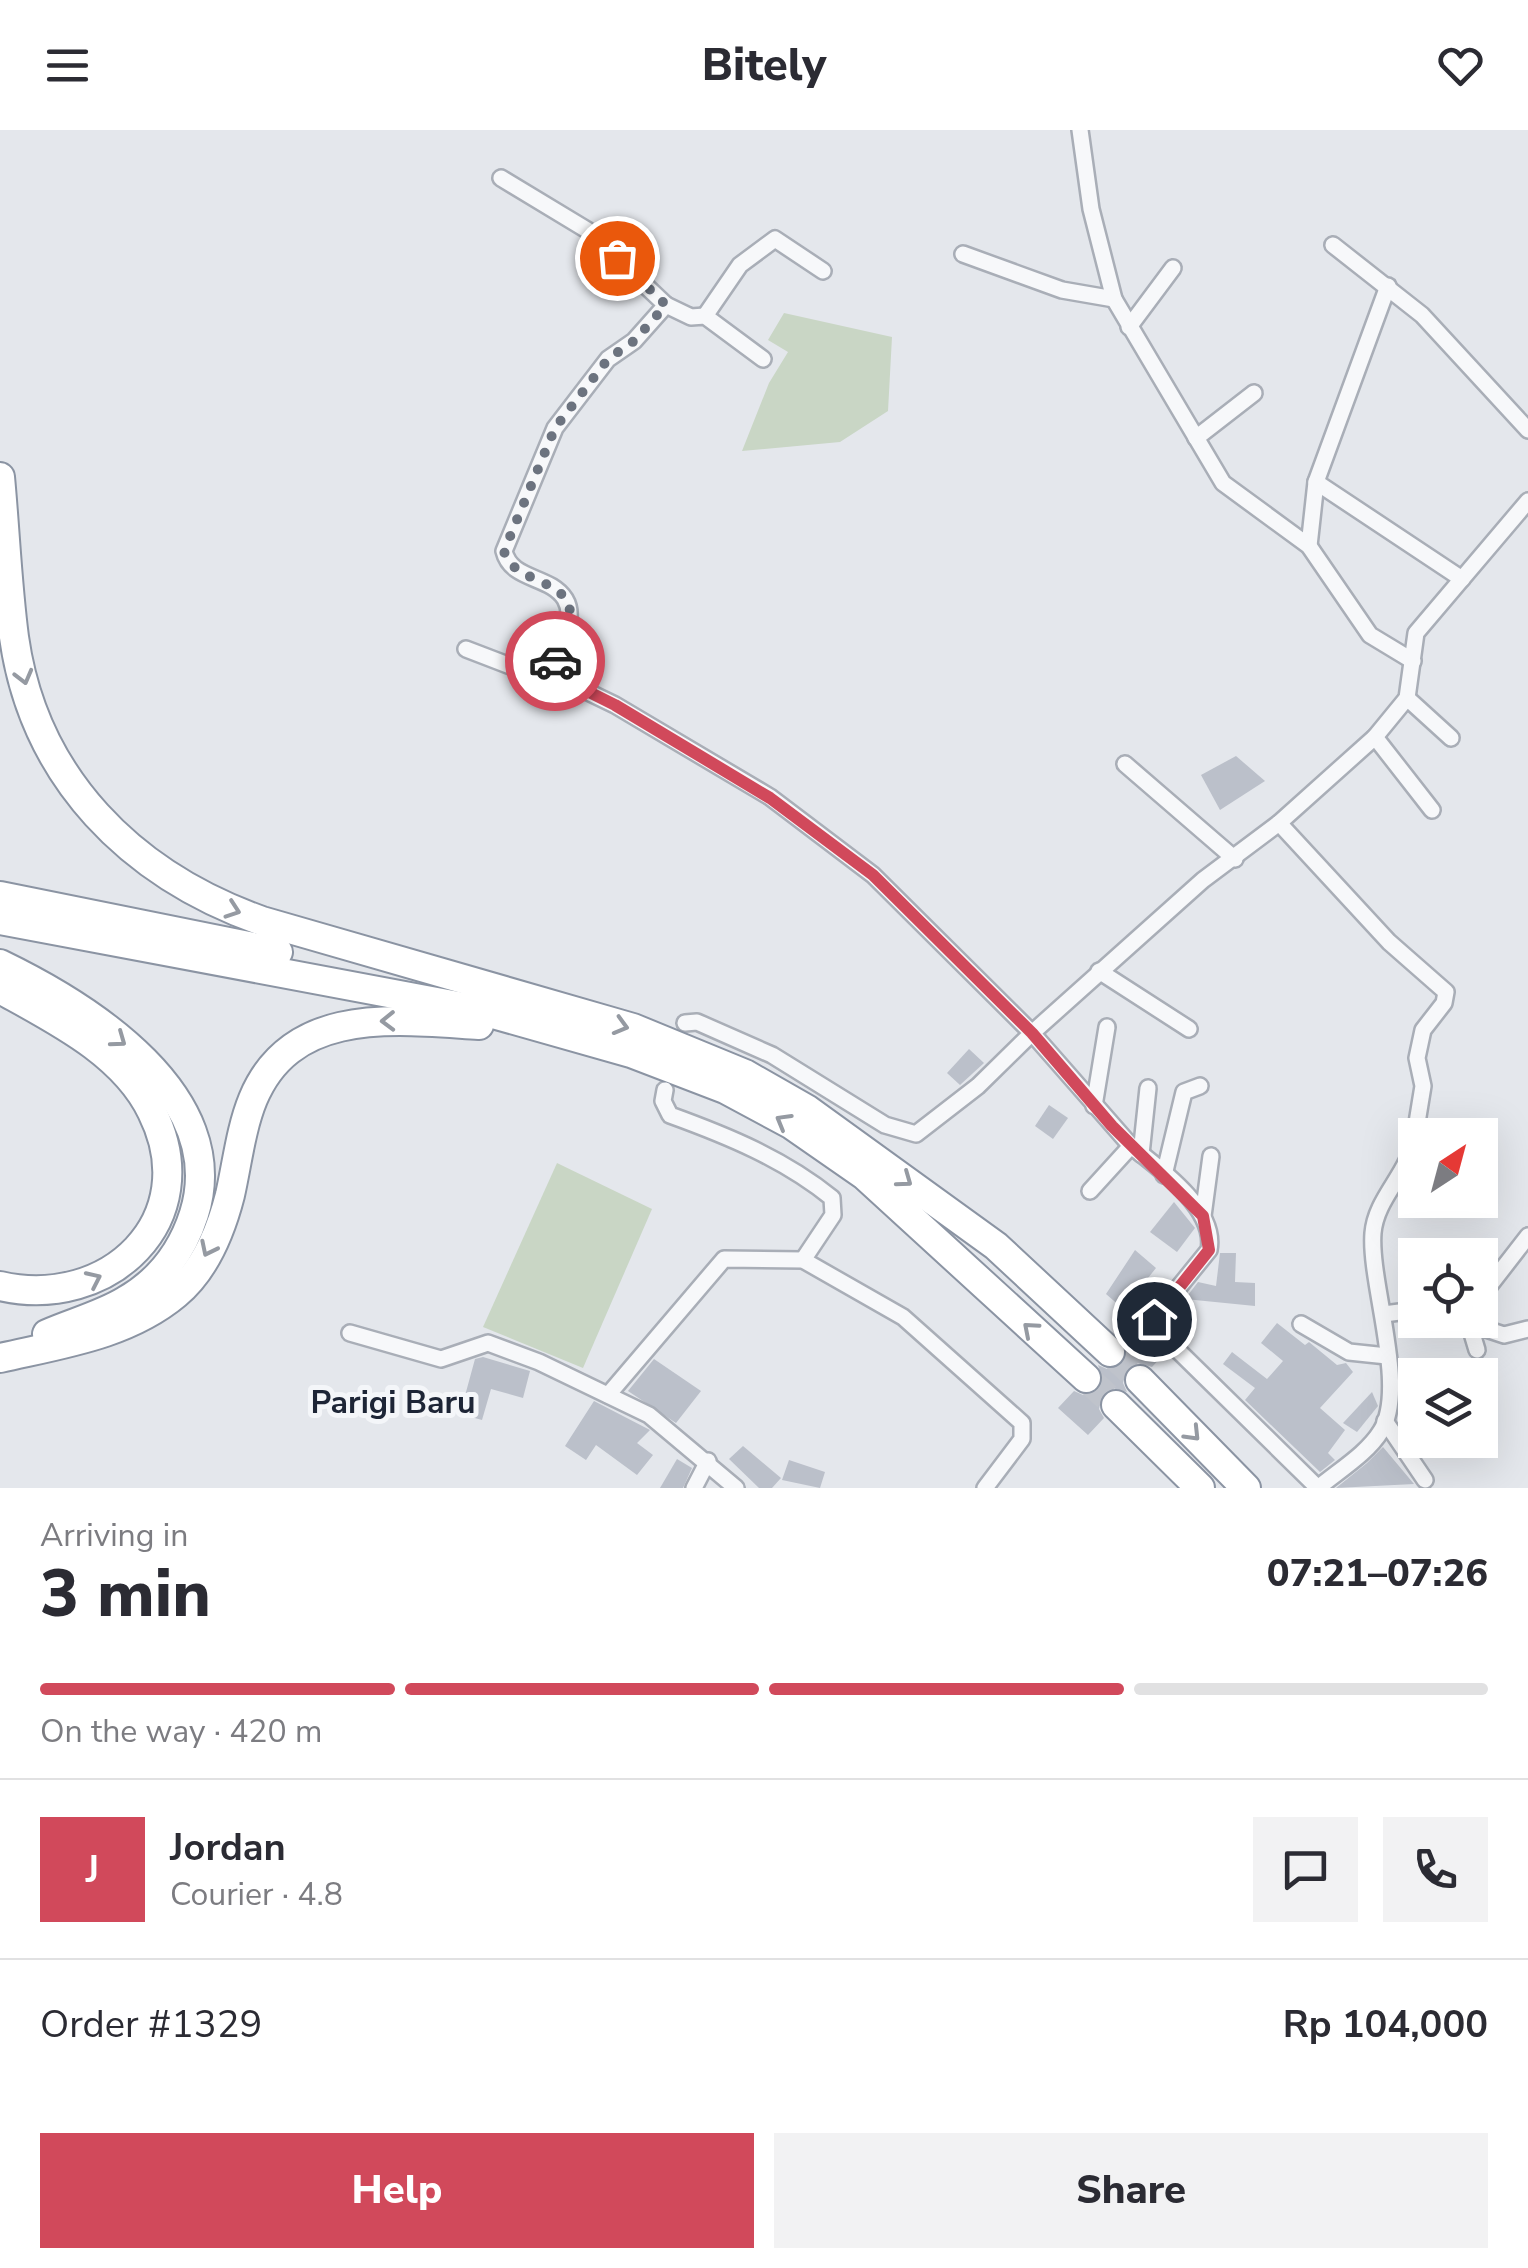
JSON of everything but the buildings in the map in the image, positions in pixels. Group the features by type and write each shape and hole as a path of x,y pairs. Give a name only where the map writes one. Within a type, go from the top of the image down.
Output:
{"highway":[{"path":"0,477 14,640 32,709 62,768 106,828 155,870 215,904 527,1001 633,1028 745,1074 808,1110 996,1246 1110,1352"},
{"path":"7,910 527,1001"},
{"path":"7,910 556,1029 725,1089 792,1126 864,1176 1086,1378"},
{"path":"0,1356 124,1302 164,1271 185,1241 198,1200 198,1154 185,1112 164,1080 137,1052 92,1019 2,977"},
{"path":"0,1286 28,1292 64,1291 97,1281 128,1259 148,1236 164,1198 167,1157 152,1111 121,1069 2,977"},
{"path":"0,1356 99,1335 150,1312 179,1292 205,1259 225,1212 252,1099 273,1065 307,1038 320,1031 370,1021 556,1029"},
{"path":"1140,1380 1246,1488"},
{"path":"1116,1405 1200,1488"}],"street":[{"path":"1080,130 1091,209 1114,299 1223,483 1309,546 1370,635 1414,661"},
{"path":"501,178 587,230 666,305 691,317 705,316 763,359"},
{"path":"705,316 740,265 776,239 824,272"},
{"path":"1333,245 1422,314 1528,430"},
{"path":"962,254 1062,290 1114,299"},
{"path":"1129,327 1172,268"},
{"path":"1309,546 1316,482 1388,286"},
{"path":"557,676 554,666 570,616 567,603 558,591 513,569 504,551 555,428 608,359 634,341 666,305"},
{"path":"1196,438 1254,393"},
{"path":"1316,482 1462,580"},
{"path":"684,1023 698,1022 772,1055 885,1125 916,1134 978,1086 1099,971 1203,880 1236,859 1375,737 1407,698 1416,632 1528,501"},
{"path":"466,649 526,672 557,676 615,705 824,834 873,875 1032,1033 1094,1106 1203,1216"},
{"path":"1407,698 1451,738"},
{"path":"1375,737 1432,810"},
{"path":"1125,764 1236,859"},
{"path":"1279,822 1389,942 1446,992 1444,1003 1423,1030 1417,1058 1424,1086 1418,1118"},
{"path":"1099,971 1189,1029"},
{"path":"1094,1106 1107,1027"},
{"path":"1164,1174 1184,1092 1200,1086"},
{"path":"1090,1191 1136,1150 1148,1088"},
{"path":"665,1090 662,1100 670,1115 733,1138 803,1175 832,1198 834,1215 802,1260"},
{"path":"1210,1156 1203,1216 1209,1250 1154,1319 1154,1327 1318,1488 1367,1446 1385,1421 1384,1314 1372,1234 1378,1210 1398,1180"},
{"path":"1498,1275 1528,1236"},
{"path":"608,1395 724,1259 802,1260 904,1317 1022,1423 1022,1439 985,1488"},
{"path":"1384,1314 1398,1312"},
{"path":"1301,1324 1349,1352 1386,1356"},
{"path":"1498,1332 1528,1329"},
{"path":"350,1333 441,1359 488,1344 649,1414 736,1488"},
{"path":"1473,1338 1477,1350"},
{"path":"1385,1421 1425,1480"},
{"path":"694,1488 708,1461"}],"green space":[{"path":"784,313 892,337 888,411 840,442 742,451 769,383 788,352 768,340"},
{"path":"557,1163 652,1209 583,1368 483,1327"}],"tunnel":[{"path":"1110,1352 1140,1380"},
{"path":"1086,1378 1116,1405"}],"way so far":[{"path":"555,661 570,616 567,603 558,591 513,569 506,562 504,551 555,428 608,359 634,341 666,305 617,258"}],"district":[{"name":"Parigi Baru","path":"393,1402"}],"route":[{"path":"555,661 557,676 615,705 770,798 824,834 873,875 1032,1033 1112,1126 1203,1216 1210,1236 1209,1250 1154,1319"}]}
